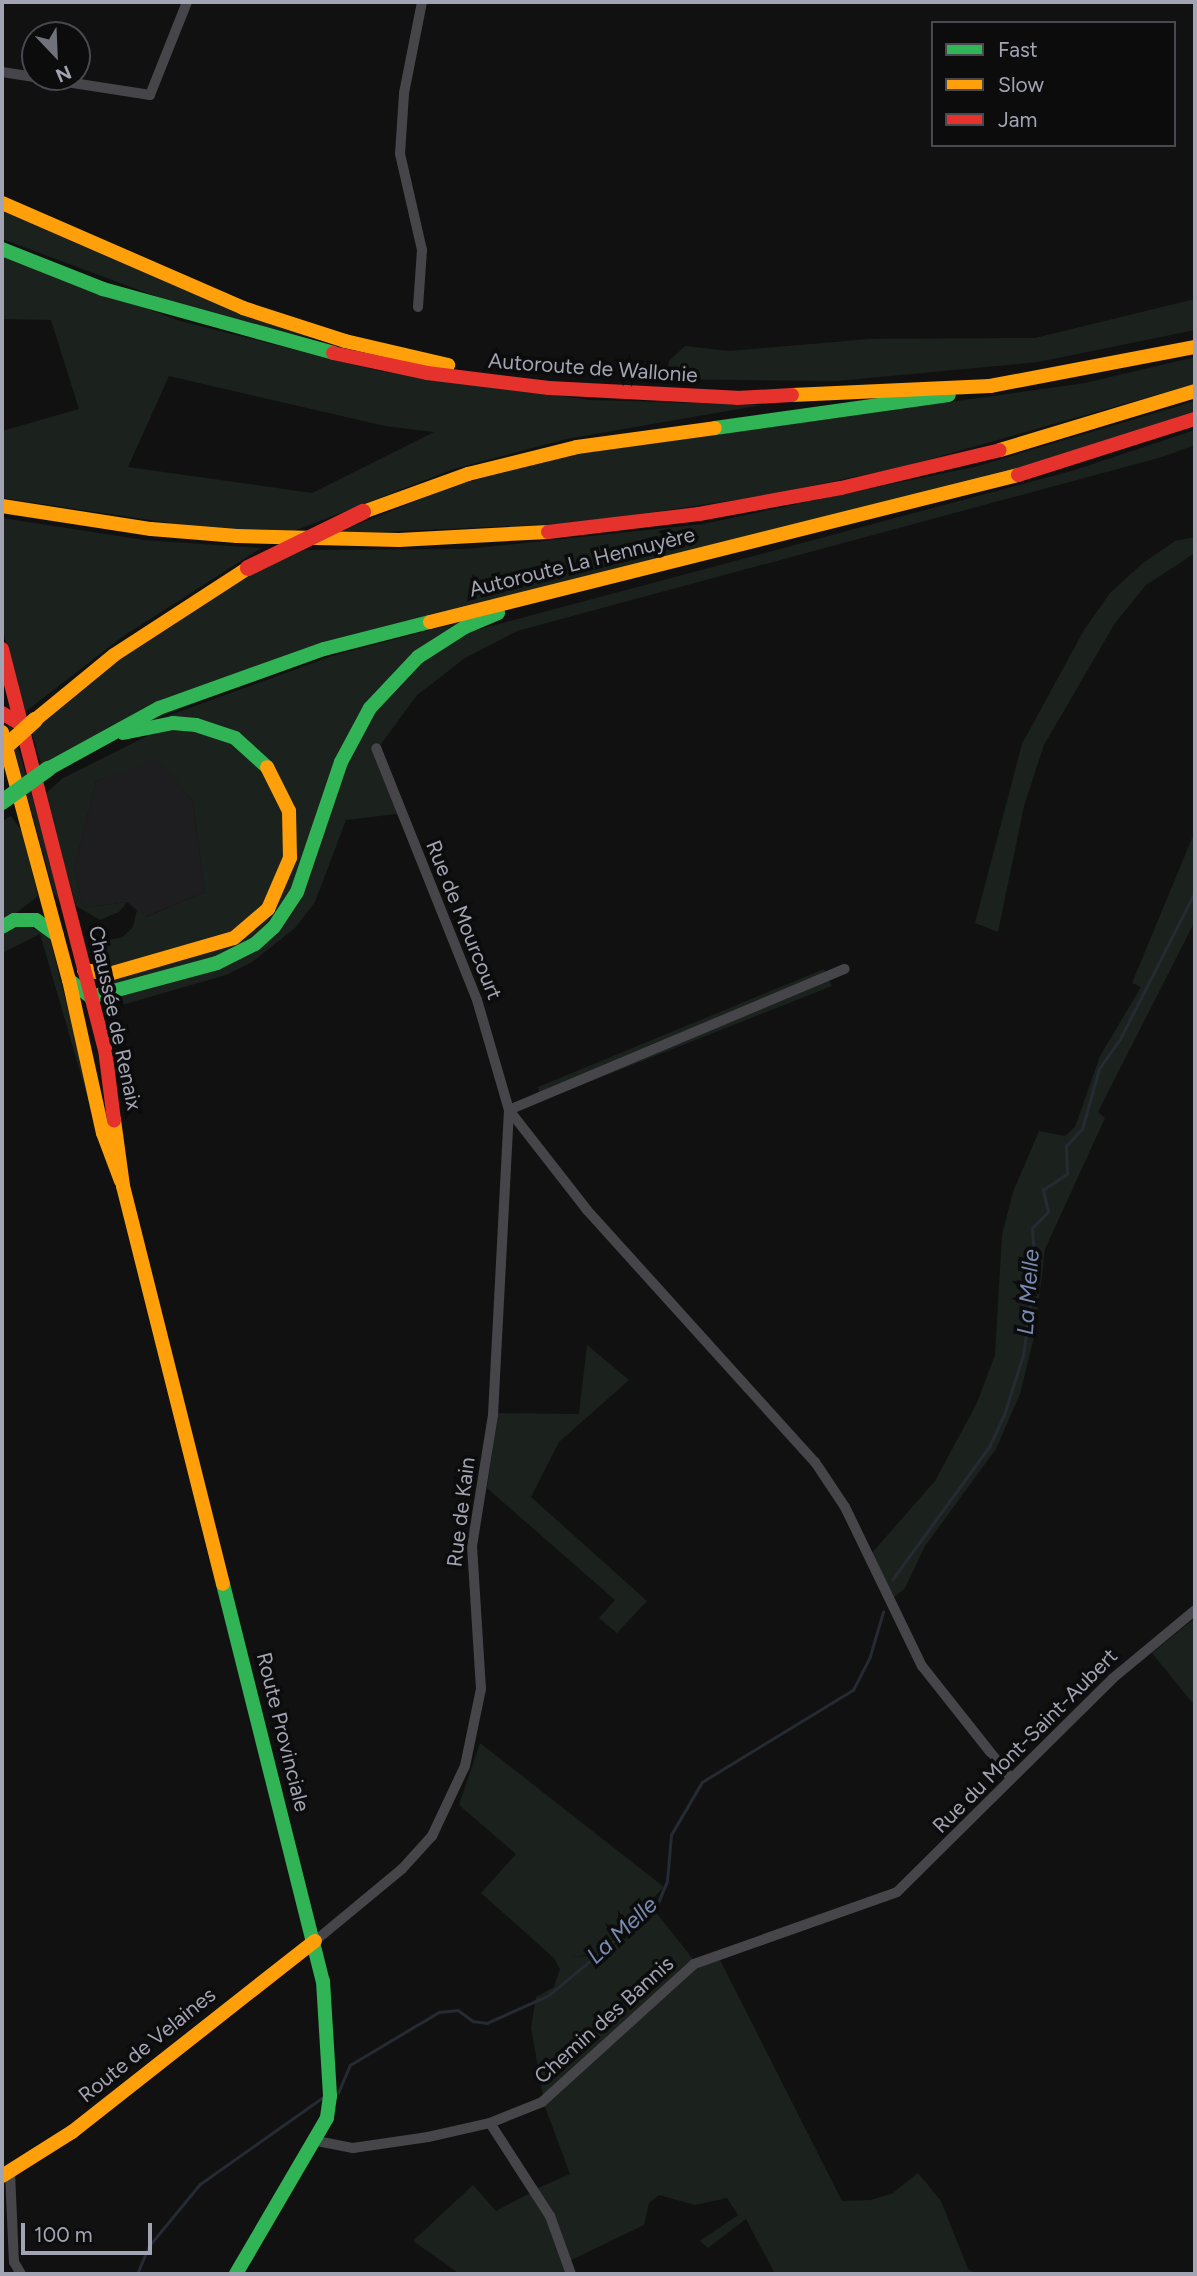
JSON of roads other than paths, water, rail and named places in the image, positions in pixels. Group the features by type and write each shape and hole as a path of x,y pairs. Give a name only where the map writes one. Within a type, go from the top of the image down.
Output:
{"main road":[{"path":"2,204 232,304 345,341 460,367 494,383"},
{"name":"Autoroute de Wallonie","path":"2,249 103,289 211,324 345,357 494,383 737,398 990,386 1195,347"},
{"path":"2,750 28,722 114,655 248,568 363,512 468,474 577,447 923,401 990,386"},
{"path":"2,506 151,529 237,536 399,540 542,533 699,514 841,488 998,450 1195,391"},
{"name":"Autoroute La Hennuyère","path":"2,802 48,769 106,735 159,708 263,669 526,597 1028,472 1195,419"},
{"path":"69,980 91,997 217,963 255,944 274,927 308,869 348,743 384,690 440,641 526,597"},
{"name":"Chaussée de Renaix","path":"2,649 28,722 110,1074 123,1186"},
{"path":"2,713 28,722"},
{"path":"84,970 109,974 234,938 268,909 284,881 292,836 289,811 270,770 235,738 196,725 173,723 106,735"},
{"name":"Chaussée de Renaix","path":"2,733 69,980 103,1133 123,1186"},
{"path":"2,927 14,920 36,920 57,935"},
{"name":"Route Provinciale","path":"123,1186 315,1941 325,1997 330,2096 317,2141 236,2274"},
{"name":"Route de Velaines","path":"6,2174 72,2132 315,1941"}],"street":[{"path":"2,72 150,95 187,2"},
{"path":"418,307 422,250 405,183 401,127 422,2"},
{"name":"Rue de Mourcourt","path":"376,748 477,1000 509,1110"},
{"path":"845,969 509,1110 587,1210 815,1462 845,1507 922,1666 1010,1777"},
{"name":"Rue de Kain","path":"315,1941 402,1869 432,1836 472,1741 481,1689 472,1546 493,1415 509,1110"},
{"name":"Rue du Mont-Saint-Aubert","path":"883,1900 915,1879 1010,1777 1112,1679 1195,1610"},
{"name":"Chemin des Bannis","path":"317,2141 353,2148 428,2137 490,2123 542,2102 694,1964 883,1900"},
{"path":"490,2123 550,2216 571,2274"},
{"path":"6,2174 14,2262 21,2274"}],"waterway":[{"name":"La Melle","path":"892,1580 989,1447 1004,1415 1023,1355 1035,1270 1032,1228 1048,1212 1043,1190 1067,1174 1066,1146 1082,1129 1099,1069 1120,1039 1195,892"},
{"name":"La Melle","path":"338,2093 350,2065 439,2012 458,2010 473,2021 487,2023 549,1995 657,1905 667,1881 671,1835 702,1782 853,1690 870,1656 883,1612"},
{"name":"La Melle","path":"137,2274 149,2246 200,2184 322,2098"}]}
